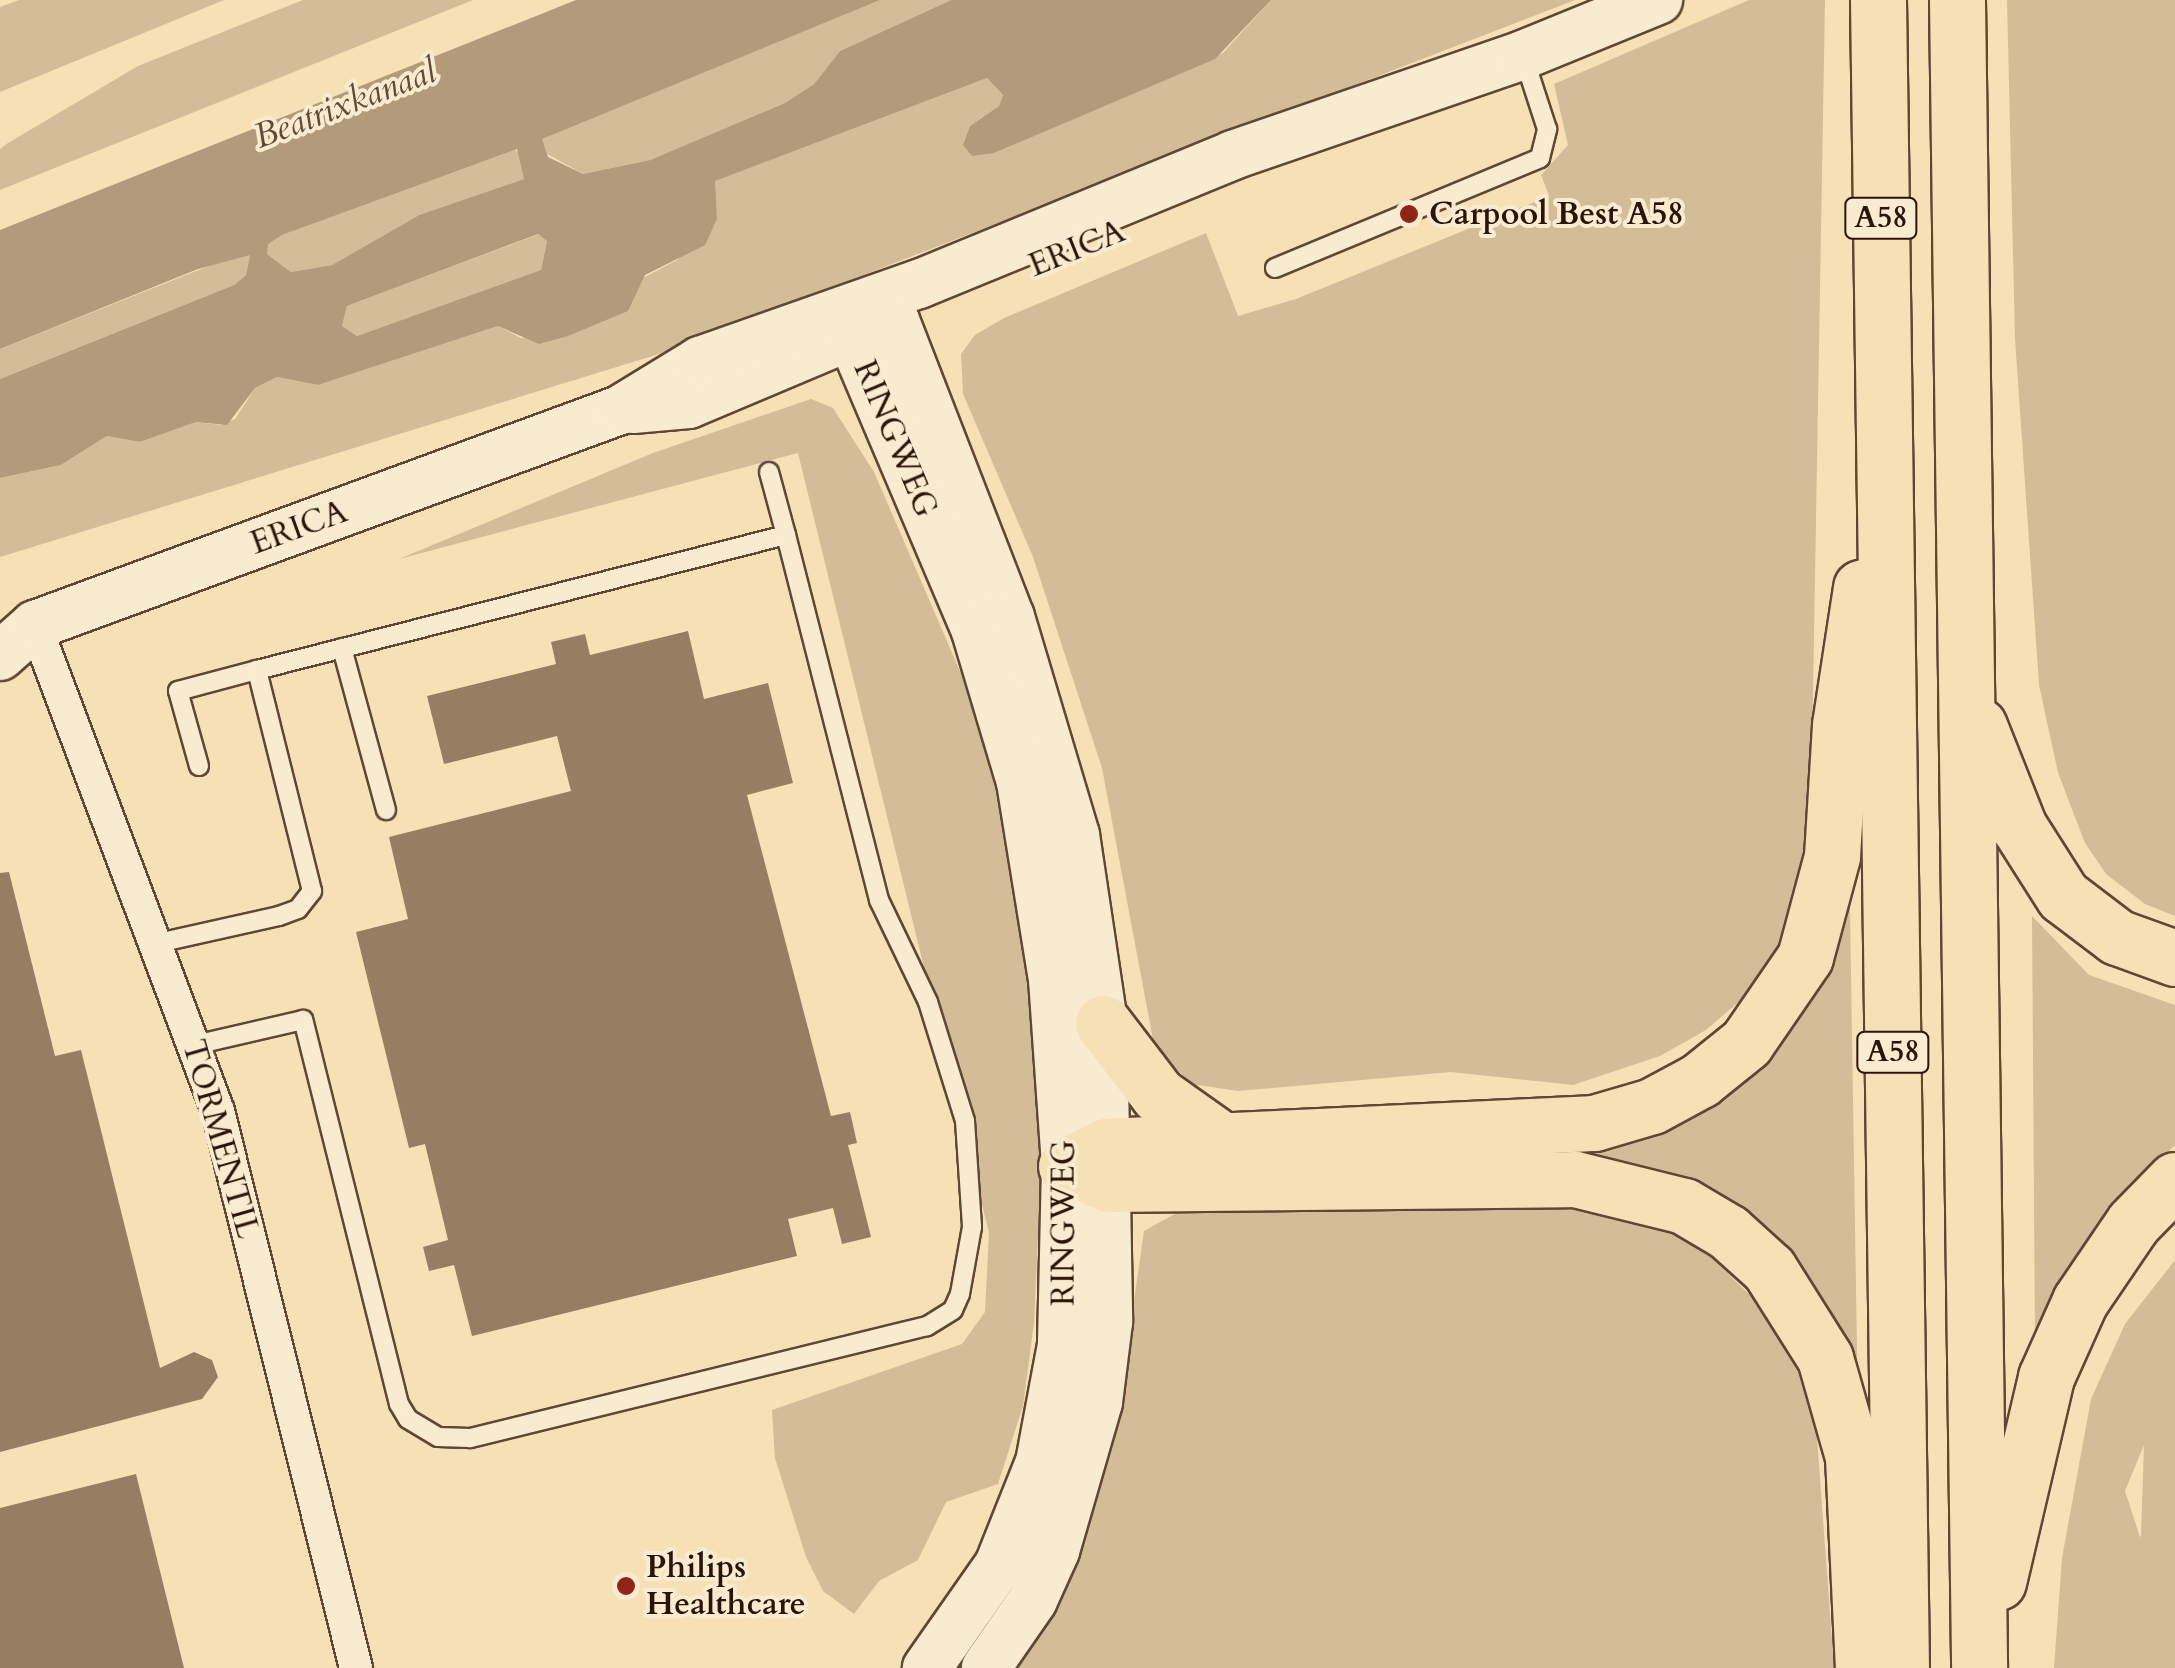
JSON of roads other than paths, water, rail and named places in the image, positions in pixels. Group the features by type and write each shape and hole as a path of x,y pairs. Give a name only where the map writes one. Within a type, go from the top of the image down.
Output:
{"highway":[{"name":"A58","path":"1878,0 1901,1668"},
{"name":"A58","path":"1957,0 1979,1665"},
{"name":"A58","path":"1093,1165 1224,1141 1594,1123 1680,1092 1746,1043 1805,957 1825,894 1840,725 1885,437"},
{"name":"A58","path":"1968,700 2019,827 2063,896 2116,937 2175,958"},
{"path":"1103,1023 1158,1096 1224,1141"},
{"path":"1093,1165 1575,1179 1684,1206 1728,1232 1769,1269 1825,1358 1853,1458 1863,1668"},
{"name":"A58","path":"1979,1665 2046,1377 2080,1301 2133,1223 2175,1180"}],"main road":[{"name":"ERICA","path":"0,656 18,622 620,410 700,361 870,321 1428,108 1523,55 1658,0"},
{"name":"RINGWEG","path":"870,321 1048,732 1075,835 1103,1023 1093,1165 1040,1462 999,1565 928,1668"},
{"name":"RINGWEG","path":"870,321 976,631 1021,782 1054,980 1093,1165 1108,1322 1081,1475 1033,1600 986,1668"}],"street":[{"name":"TORMENTIL","path":"18,622 158,943 218,1111 356,1668"}],"lane":[{"path":"1275,268 1540,158 1547,130 1523,55"},
{"path":"195,1045 303,1020 399,1404 408,1419 438,1437 470,1438 943,1319 960,1294 972,1227 965,1121 928,1002 879,900 769,472"},
{"path":"199,766 178,691 786,535"},
{"path":"342,648 386,810"},
{"path":"158,943 298,910 312,891 256,670"}],"water":[{"name":"Beatrixkanaal","path":"576,0 880,0 542,139 548,157 583,174 650,160 785,103 814,84 840,51 951,0 1271,0 1215,59 994,153 972,156 963,145 970,126 999,106 1003,95 987,78 715,181 717,219 705,245 645,275 628,311 568,336 539,344 498,326 318,385 277,377 255,388 227,425 196,422 140,442 107,436 61,465 0,478 0,379 234,285 246,275 250,255 198,269 0,349 0,230","holes":["517,149 524,179 419,215 332,265 291,272 267,254 268,244 282,235","538,234 547,241 541,270 357,336 342,326 347,306"]}],"place":[{"name":"Carpool Best A58","path":"1409,214"},
{"name":"Philips Healthcare","path":"626,1586"}]}
